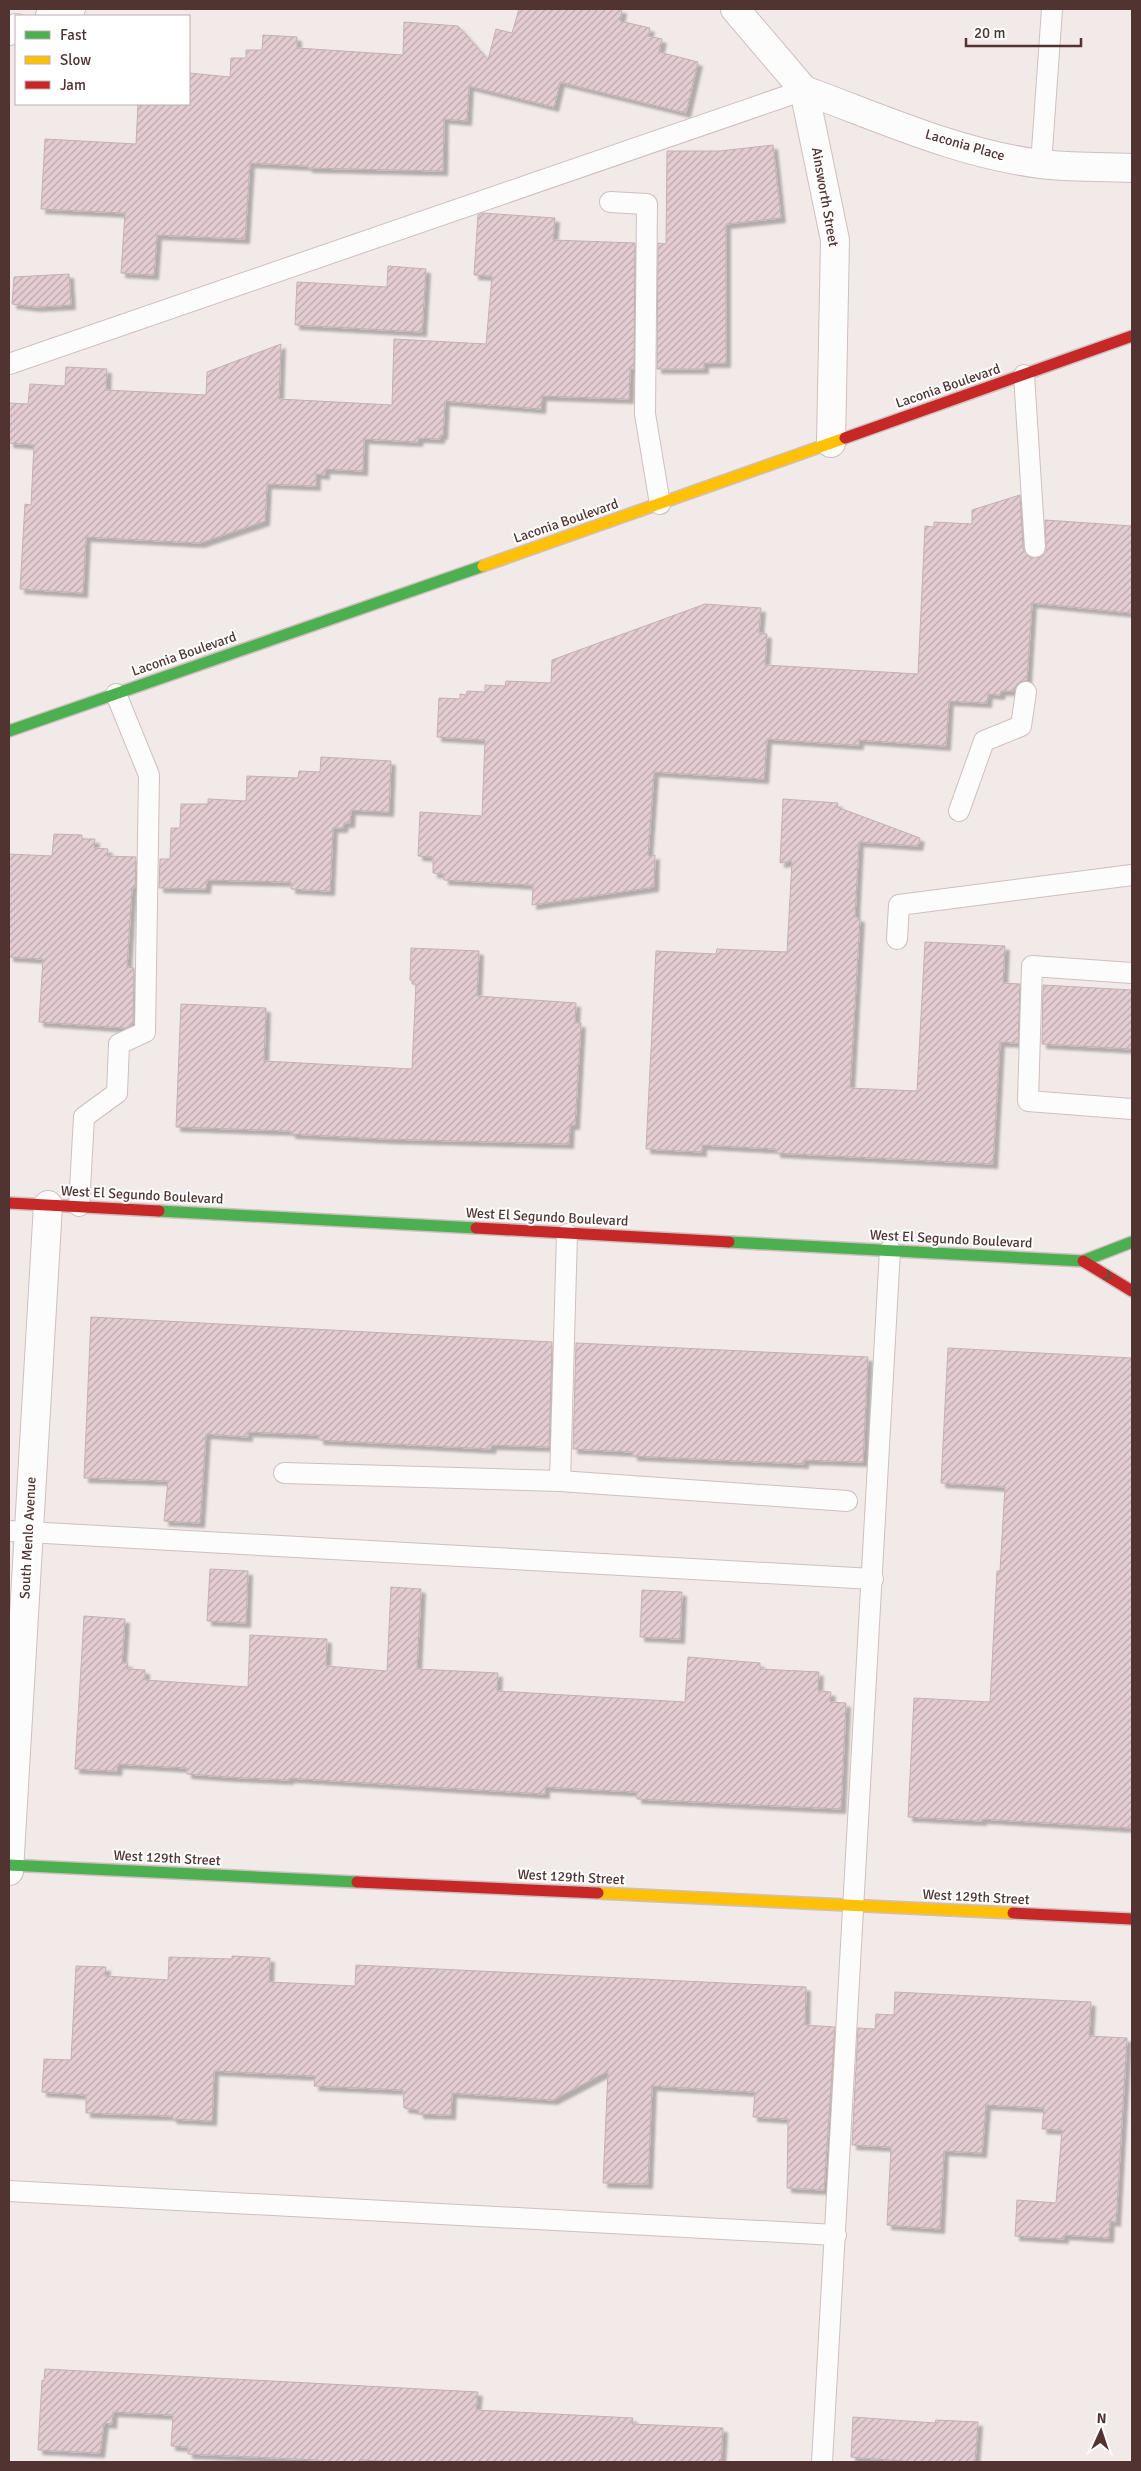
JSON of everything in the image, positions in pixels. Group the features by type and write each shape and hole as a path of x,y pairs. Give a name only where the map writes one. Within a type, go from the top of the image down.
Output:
{"street":[{"path":"53,15 72,9"},
{"name":"Ainsworth Street","path":"734,9 804,90 835,240 831,443"},
{"name":"Laconia Place","path":"804,90 912,130 979,151 1041,164 1132,168"},
{"name":"Laconia Boulevard","path":"9,731 660,504 1132,336"},
{"name":"West El Segundo Boulevard","path":"9,1203 1083,1261 1132,1242"},
{"name":"South Menlo Avenue","path":"9,1871 18,1531 48,1205"},
{"name":"West El Segundo Boulevard","path":"1083,1261 1132,1291"},
{"name":"West 129th Street","path":"9,1865 1132,1919"}],"lane":[{"path":"1041,164 1052,9"},
{"path":"9,364 804,90"},
{"path":"610,202 647,204 645,414 660,504"},
{"path":"1024,375 1035,547"},
{"path":"959,811 984,741 1020,726 1026,692"},
{"path":"79,1206 84,1117 117,1093 119,1044 145,1032 149,775 116,694"},
{"path":"896,939 899,905 1132,874"},
{"path":"1132,973 1032,966 1028,1102 1132,1109"},
{"path":"560,1481 567,1234"},
{"path":"822,2462 855,1906 890,1250"},
{"path":"284,1473 560,1481 847,1501"},
{"path":"18,1531 873,1579"},
{"path":"9,2191 836,2235"}],"building":[{"path":"519,9 622,9 620,21 650,28 648,36 662,39 659,52 698,62 686,113 560,82 554,107 469,86 467,121 444,119 443,171 308,168 308,166 250,163 245,239 157,235 154,275 121,273 125,213 41,209 45,139 136,144 138,105 190,105 190,73 230,77 231,58 246,58 246,50 262,50 263,35 297,37 297,48 403,55 404,22 458,26 488,60 496,29 512,33"},
{"path":"773,145 781,218 726,224 726,363 704,363 704,369 657,369 658,243 666,244 667,151 720,151"},
{"path":"482,213 555,218 553,240 635,243 634,369 630,369 629,399 542,396 541,409 445,401 443,435 440,435 440,439 419,438 418,442 364,439 363,471 325,469 325,475 316,474 316,486 267,484 265,521 200,543 86,537 83,593 20,589 25,504 31,505 34,445 9,443 9,403 28,404 30,384 65,386 66,367 107,369 106,390 206,395 207,372 281,344 279,399 392,405 394,339 486,344 492,276 474,275 478,215"},
{"path":"388,266 426,269 422,332 295,325 297,282 387,287"},
{"path":"69,274 71,305 36,307 12,304 14,277"},
{"path":"1020,495 1023,548 1030,558 1041,557 1046,552 1045,520 1132,526 1132,613 1032,603 1027,680 1017,684 1014,691 1001,691 1000,695 988,694 987,703 949,701 946,746 859,740 859,745 854,745 767,739 764,779 654,772 648,856 655,855 654,887 532,905 533,885 444,880 444,874 433,873 433,857 418,856 420,812 482,816 485,740 437,737 439,698 460,699 460,694 466,695 467,691 485,692 485,685 505,686 506,681 551,683 552,660 705,604 761,608 759,633 767,634 765,665 918,674 925,526 934,527 934,522 972,524 972,510"},
{"path":"321,757 391,761 389,812 351,810 350,823 344,823 343,828 333,828 330,891 291,889 291,882 207,880 206,889 159,888 160,859 170,859 171,828 180,828 181,804 208,804 208,799 246,801 247,776 298,778 299,771 320,772"},
{"path":"783,799 838,803 837,807 920,838 918,846 859,842 855,917 860,918 850,1088 917,1091 925,942 1005,946 1003,983 1020,984 1018,1043 1000,1042 993,1164 776,1153 776,1149 702,1145 702,1152 646,1149 656,951 716,954 717,949 787,952 792,861 780,863"},
{"path":"54,834 82,835 82,839 95,839 94,848 108,849 107,856 136,857 135,888 132,888 127,967 134,968 133,1024 126,1028 39,1022 43,959 9,957 9,854 52,856"},
{"path":"411,948 479,951 477,996 576,1003 575,1023 581,1023 575,1125 570,1125 569,1144 386,1139 291,1134 291,1131 176,1127 181,1004 266,1008 264,1061 412,1069 416,984 412,984 412,980 410,980"},
{"path":"1043,985 1132,990 1132,1049 1042,1044"},
{"path":"91,1317 552,1342 549,1447 492,1445 491,1449 319,1440 319,1435 248,1432 248,1437 206,1434 200,1523 164,1521 168,1481 84,1478"},
{"path":"576,1343 868,1357 863,1462 804,1460 804,1464 633,1456 633,1452 573,1449"},
{"path":"948,1348 1132,1358 1132,1828 982,1819 982,1821 908,1817 914,1698 990,1702 997,1571 1000,1571 1005,1487 941,1483"},
{"path":"210,1569 248,1571 246,1623 207,1621"},
{"path":"391,1587 421,1589 417,1669 498,1673 497,1691 685,1702 688,1657 760,1663 760,1669 819,1672 818,1691 831,1692 830,1702 846,1703 841,1809 637,1799 637,1792 545,1787 545,1794 289,1778 289,1780 228,1777 187,1774 187,1768 118,1764 117,1771 75,1769 84,1616 125,1619 122,1663 128,1663 127,1669 145,1670 145,1680 248,1687 250,1635 327,1639 326,1666 387,1671"},
{"path":"642,1590 682,1592 680,1639 640,1637"},
{"path":"232,1956 270,1958 269,1982 355,1986 356,1965 806,1987 805,2025 835,2027 824,2190 787,2188 788,2119 753,2117 755,2092 652,2086 648,2184 603,2183 608,2071 553,2100 452,2093 451,2115 419,2114 419,2110 404,2108 403,2090 314,2086 315,2076 214,2071 212,2121 172,2119 173,2116 86,2113 86,2095 42,2092 44,2059 71,2060 76,1966 106,1967 105,1976 168,1980 169,1957 232,1959"},
{"path":"895,1992 1091,2002 1089,2036 1127,2038 1116,2222 1110,2221 1109,2238 1064,2235 1064,2239 1015,2236 1017,2200 1056,2203 1062,2130 1042,2129 1044,2108 986,2105 982,2153 944,2151 940,2229 887,2225 891,2147 852,2145 858,2028 875,2029 876,2014 894,2015"},
{"path":"45,2369 478,2392 476,2410 633,2418 632,2424 723,2428 721,2462 401,2462 362,2460 362,2462 319,2462 319,2460 188,2454 188,2447 171,2446 173,2415 113,2412 112,2424 104,2423 100,2453 38,2450 42,2380 44,2381"},
{"path":"853,2417 935,2423 936,2420 978,2422 975,2462 915,2462 851,2457"}],"traffic: fast":[{"path":"9,731 483,566"},
{"path":"159,1211 476,1228"},
{"path":"729,1242 1083,1261 1132,1242"},
{"path":"9,1865 357,1882"}],"traffic: slow":[{"path":"483,566 845,438"},
{"path":"598,1893 1013,1913"}],"traffic: jam":[{"path":"845,438 1132,336"},
{"path":"9,1203 159,1211"},
{"path":"476,1228 729,1242"},
{"path":"1083,1261 1132,1291"},
{"path":"357,1882 598,1893"},
{"path":"1013,1913 1132,1919"}]}
